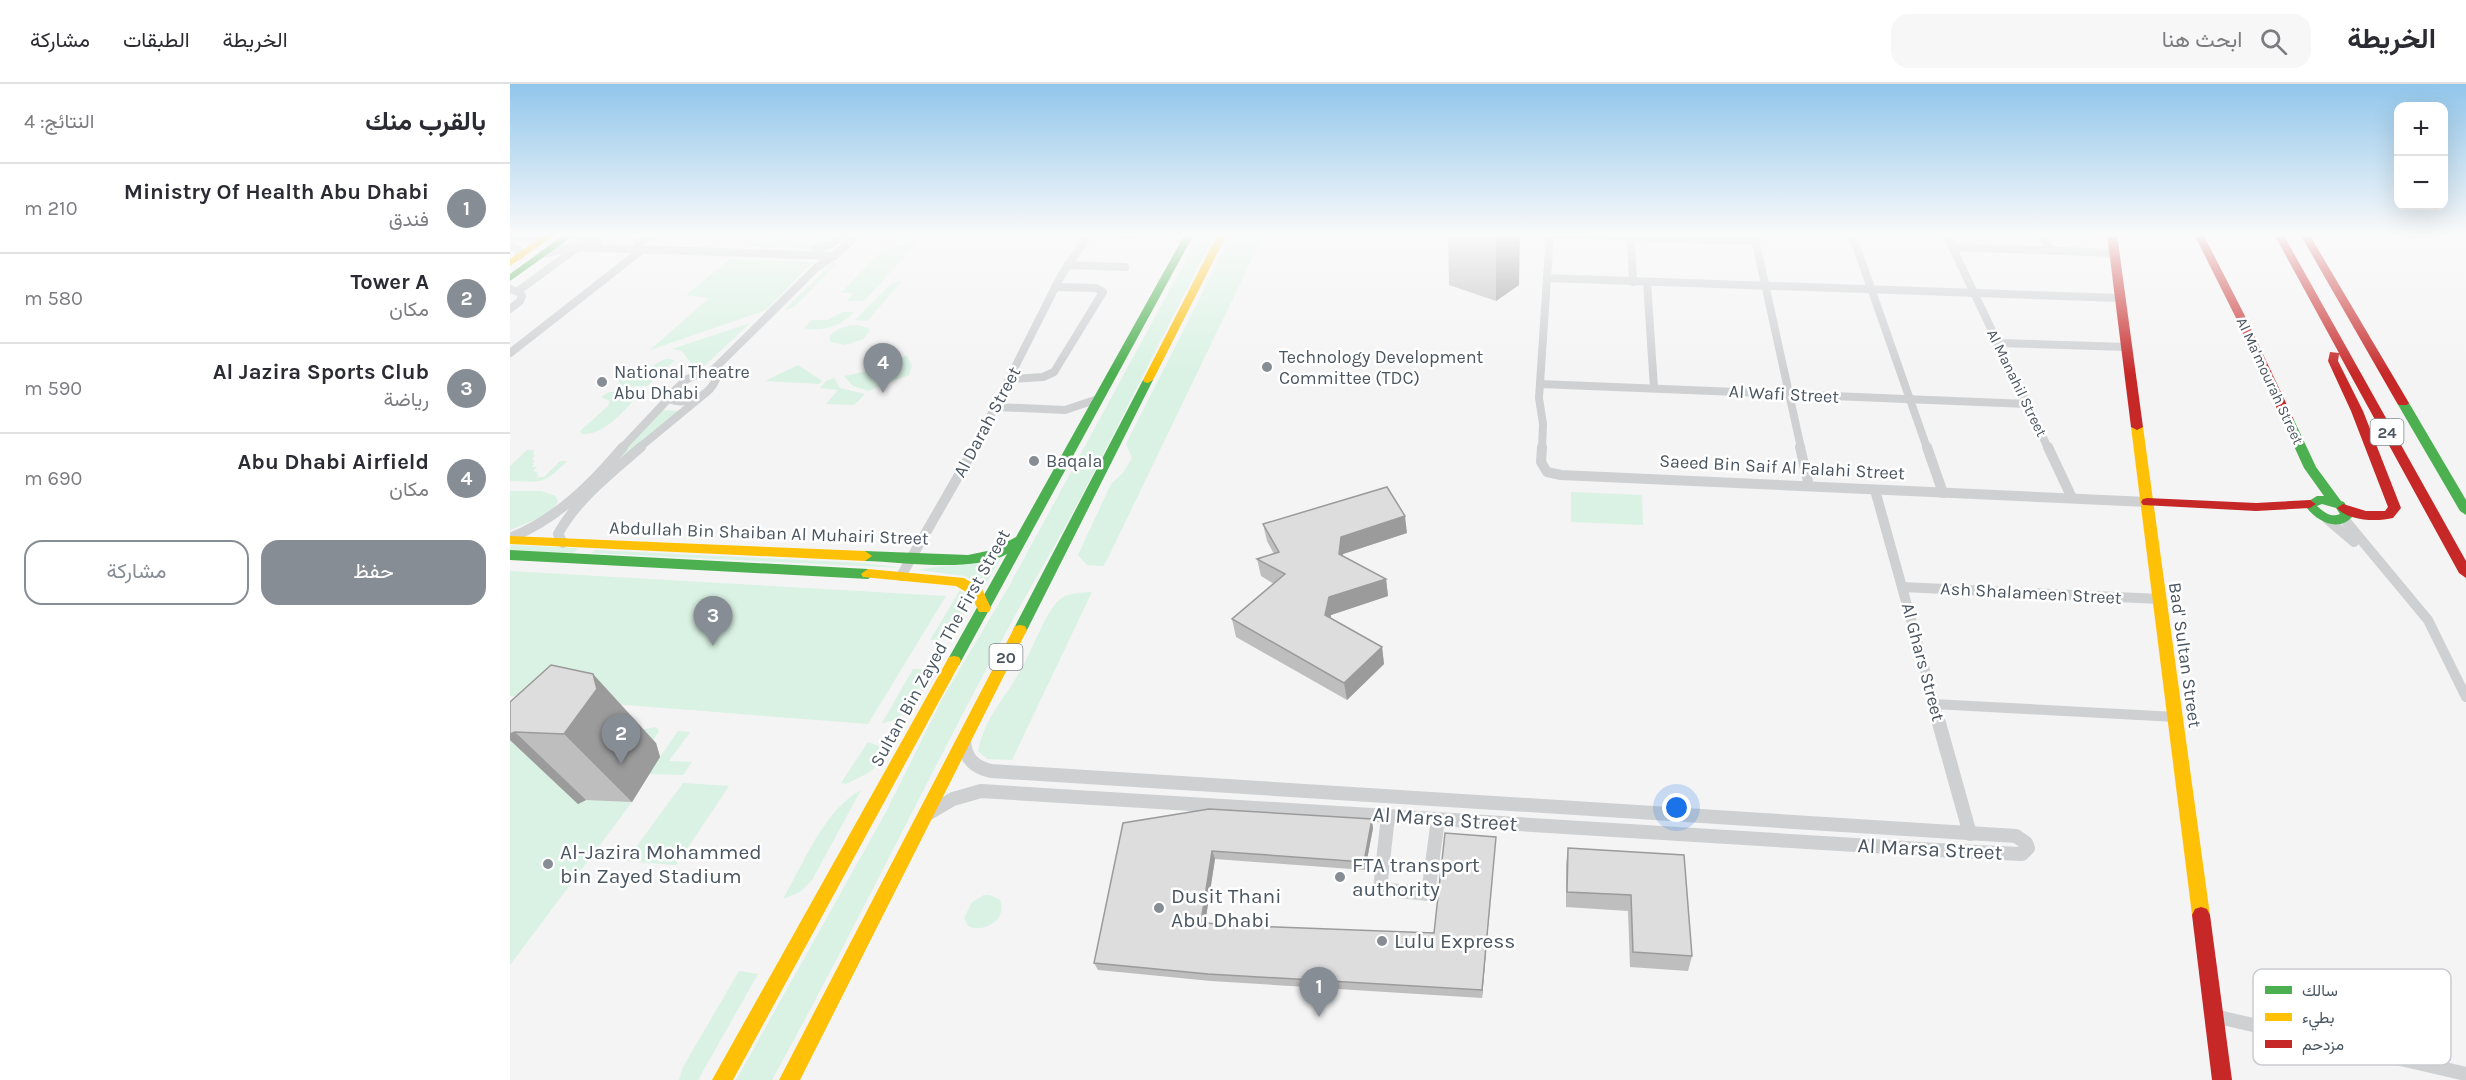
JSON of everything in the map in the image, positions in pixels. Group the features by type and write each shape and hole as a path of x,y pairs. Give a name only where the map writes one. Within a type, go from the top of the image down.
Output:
{"main road":[{"name":"Sultan Bin Zayed The First Street","path":"722,1080 783,965 984,608 1164,280"},
{"name":"20","path":"789,1080 1199,280"},
{"name":"Bad' Sultan Street","path":"2118,280 2222,1080"},
{"name":"Al Ma'mourah Street","path":"2224,280 2308,465 2327,495 2341,510"},
{"name":"24","path":"2303,280 2466,573"},
{"name":"24","path":"2331,280 2466,511"},
{"path":"2318,509 2341,510 2373,516 2389,515 2395,508 2357,411 2333,361 2334,355 2340,348"},
{"name":"Al Ma'mourah Street","path":"2308,465 2318,509"},
{"name":"Saeed Bin Saif Al Falahi Street","path":"2147,502 2318,509"},
{"path":"2318,509 2341,510"},
{"name":"Abdullah Bin Shaiban Al Muhairi Street","path":"510,539 976,560 996,554 1022,539"},
{"path":"578,559 592,544"},
{"name":"Abdullah Bin Shaiban Al Muhairi Street","path":"510,555 961,581 978,591 984,608"}],"street":[{"path":"510,352 598,280"},
{"path":"709,374 803,280"},
{"name":"Al Darah Street","path":"902,576 997,407 1059,280"},
{"name":"Saeed Bin Saif Al Falahi Street","path":"1547,280 1539,398 1543,424 1541,466 1552,474 2147,502"},
{"path":"1600,280 1766,288 2120,298"},
{"path":"1764,280 1809,486"},
{"path":"1869,280 1943,493"},
{"name":"Al Manahil Street","path":"1968,280 2072,498"},
{"path":"1647,282 1654,388"},
{"path":"1010,379 1043,377 1054,372 1103,292 1096,288 1055,287"},
{"path":"510,309 522,298 521,293 514,290"},
{"path":"1998,343 2127,347"},
{"path":"510,539 549,520 574,498 687,379 709,374 716,375 717,379 702,396 621,465 564,520 558,534 563,543"},
{"name":"Al Wafi Street","path":"1540,384 2027,404"},
{"path":"670,397 673,401 680,402 702,396"},
{"path":"997,407 1065,410 1098,399"},
{"path":"1065,410 1086,423"},
{"name":"Al Ghars Street","path":"1875,490 1970,834"},
{"name":"Al Ma'mourah Street","path":"2318,509 2366,552 2374,556"},
{"name":"Al Ma'mourah Street","path":"2341,510 2374,556 2428,620 2466,697"},
{"name":"Ash Shalameen Street","path":"1902,587 2159,599"},
{"path":"1934,704 2176,717"},
{"name":"Al Marsa Street","path":"924,817 953,799 981,791 1954,851 2022,854 2028,848 2026,843 2016,836 984,770 970,762 966,755 964,738"},
{"path":"1082,796 1090,778"},
{"path":"1237,805 1242,788"},
{"path":"1304,810 1310,791"},
{"path":"1591,828 1598,824 1648,826 1651,822 1650,811"},
{"path":"1388,816 1380,889 1428,894 1438,819"},
{"path":"2214,1016 2253,1025"},
{"path":"2427,1065 2466,1074"}],"green space":[{"path":"704,280 795,280 766,310 650,350 709,298 686,295"},
{"path":"814,280 821,280 794,307 786,310"},
{"path":"853,280 883,280 864,301 847,301 853,293 841,293"},
{"path":"1175,280 1191,280 1091,477 980,682 772,1080 736,1080 886,812 942,699 1008,588"},
{"path":"1209,280 1242,280 1106,562 1103,566 1087,565 1078,555 1111,484 1123,473 1132,458 1126,444"},
{"path":"902,281 867,321 855,320 893,282"},
{"path":"843,312 854,312 837,325 819,329 804,329 811,320 827,320"},
{"path":"750,323 702,368 695,369 682,351 672,349"},
{"path":"858,325 870,329 864,339 845,345 830,342 830,336 836,331 846,326"},
{"path":"907,355 912,366 909,375 890,382 882,366"},
{"path":"667,359 675,360 647,386 621,386 618,379 632,379"},
{"path":"798,365 822,381 819,384 765,381"},
{"path":"873,370 882,385 869,391 853,386 844,376"},
{"path":"834,378 840,388 865,394 854,405 826,404 838,390 820,388 826,381"},
{"path":"609,392 642,392 608,425 592,433 583,434 580,431 608,406 610,401 601,397"},
{"path":"661,410 679,411 581,498"},
{"path":"527,450 534,450 533,455 535,455 532,460 535,461 532,467 537,467 533,471 538,472 537,477 544,477 560,461 567,461 553,474 542,480 510,481 510,466"},
{"path":"510,491 541,491 556,496 558,502 549,514 510,530"},
{"path":"1571,492 1642,495 1643,525 1571,522"},
{"path":"510,545 578,549 573,553 510,550"},
{"path":"595,550 863,563 903,568 592,553"},
{"path":"1001,558 984,587 965,576 919,570 980,563"},
{"path":"510,571 946,596 868,724 510,696"},
{"path":"960,590 967,596 961,618 941,640 930,640"},
{"path":"1092,592 1012,760 987,759 978,751 985,728 1019,673 1052,608 1064,596"},
{"path":"913,669 924,669 916,696 899,717 882,723"},
{"name":"Al-Jazira Mohammed bin Zayed Stadium","path":"510,722 616,734 656,727 659,731 652,742 656,743 660,757 678,731 690,732 669,761 692,762 683,775 649,774 632,802 510,965"},
{"path":"868,742 881,747 884,754 881,760 868,773 846,784 841,783"},
{"path":"683,783 729,786 676,865 626,861"},
{"path":"861,790 812,880 800,892 783,899 816,838 836,810"},
{"path":"984,895 1000,900 1002,907 998,919 981,928 968,926 964,918 972,902"},
{"path":"739,971 758,974 698,1080 679,1080 683,1067"}],"building":[{"path":"1387,487 1405,516 1341,537 1339,554 1386,579 1329,597 1325,615 1382,647 1344,683 1232,619 1285,574 1257,559 1279,552 1263,524"},
{"path":"551,665 593,674 597,689 564,734 515,732 510,734 510,702"},
{"name":"Dusit Thani Abu Dhabi","path":"1209,809 1372,819 1364,862 1212,851 1201,922 1222,925 1434,933 1445,833 1496,837 1482,990 1208,974 1094,963 1123,823"},
{"path":"1568,848 1684,855 1692,956 1633,952 1631,895 1567,892"}],"traffic: fast":[{"path":"954,661 1164,280"},
{"path":"1020,630 1148,380"},
{"path":"2403,403 2466,511"},
{"path":"2288,420 2310,468 2336,503"},
{"path":"2321,499 2340,505 2347,516 2336,520 2326,519 2310,504 2321,499"},
{"path":"865,556 968,560 996,554 1022,539"},
{"path":"510,555 868,574"}],"traffic: slow":[{"path":"1148,380 1199,280"},
{"path":"2137,427 2201,915"},
{"path":"510,540 865,556"},
{"path":"868,574 959,581 977,592 984,608"},
{"path":"789,1080 1020,630"},
{"path":"722,1080 954,661"}],"traffic: jam":[{"path":"2118,280 2137,427"},
{"path":"2222,280 2288,420"},
{"path":"2304,280 2466,573"},
{"path":"2331,280 2403,403"},
{"path":"2334,354 2333,361 2357,411 2395,508 2389,515 2377,516 2360,514 2343,508"},
{"path":"2147,502 2256,507 2310,504"},
{"path":"2201,915 2222,1080"}],"place":[{"name":"Technology Development Committee (TDC)","path":"1267,367"},
{"name":"National Theatre Abu Dhabi","path":"602,382"},
{"name":"Abu Dhabi Airfield","path":"883,393"},
{"name":"Baqala","path":"1034,461"},
{"name":"Al Jazira Sports Club","path":"713,646"},
{"name":"Tower A","path":"621,764"},
{"name":"Al-Jazira Mohammed bin Zayed Stadium","path":"548,864"},
{"name":"FTA transport authority","path":"1340,877"},
{"name":"Dusit Thani Abu Dhabi","path":"1159,908"},
{"name":"Lulu Express","path":"1382,941"},
{"name":"Ministry Of Health Abu Dhabi","path":"1319,1017"}]}
